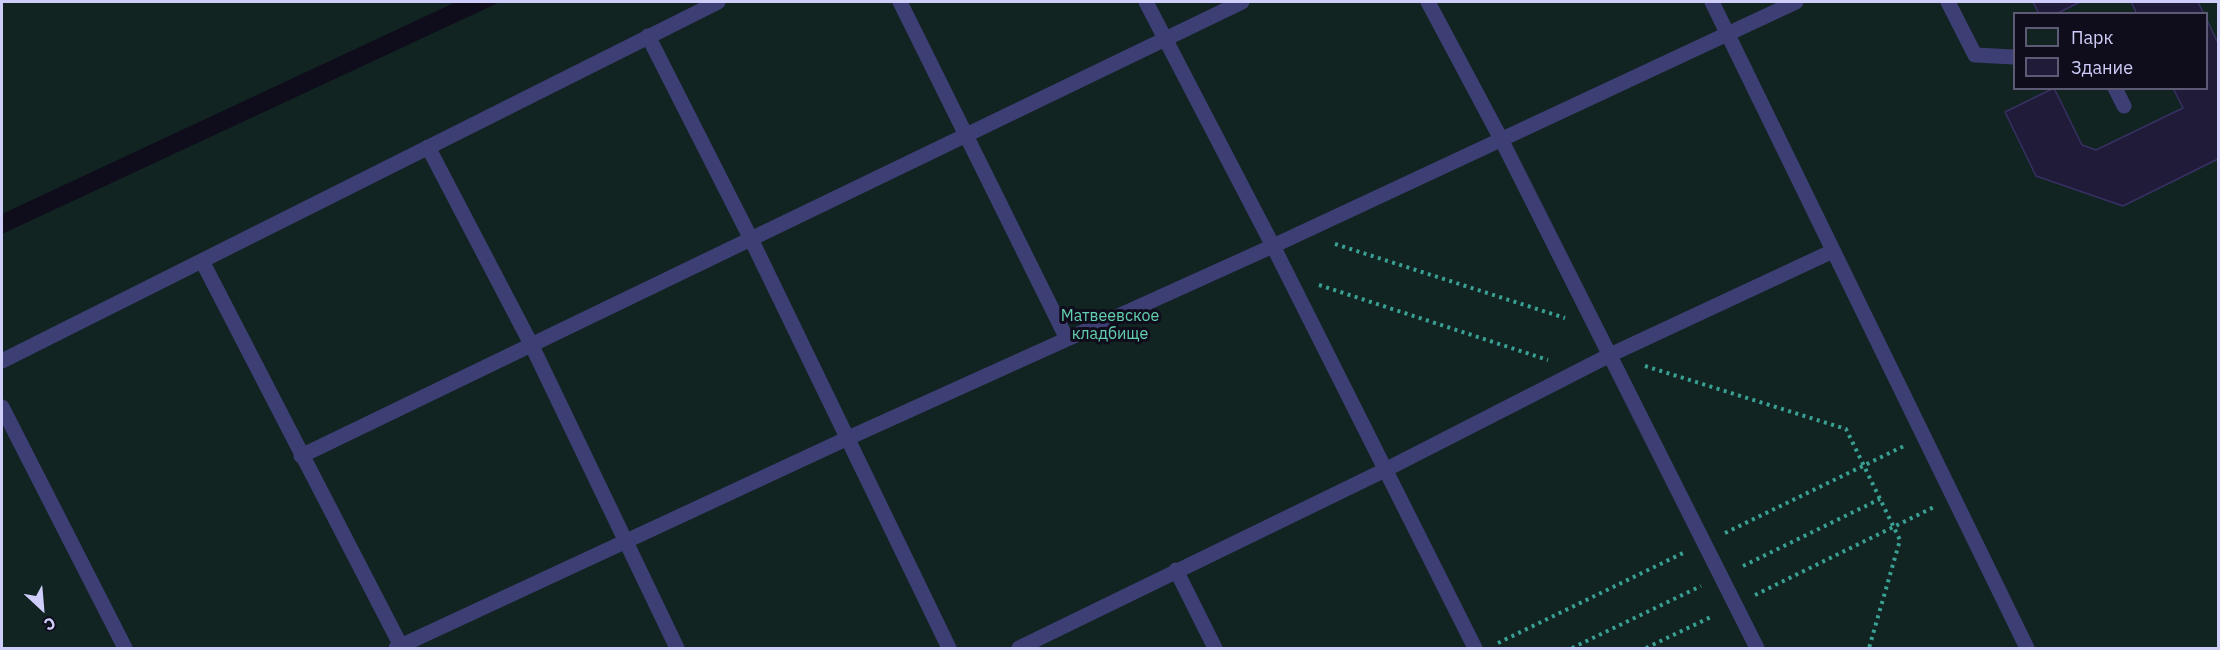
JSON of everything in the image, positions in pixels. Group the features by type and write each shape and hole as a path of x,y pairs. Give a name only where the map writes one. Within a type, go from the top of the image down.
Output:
{"lane":[{"path":"2,361 718,2"},
{"path":"900,2 1067,339"},
{"path":"1146,2 1274,246 1475,648"},
{"path":"301,456 1242,2"},
{"path":"1428,2 1501,139 1757,648"},
{"path":"1713,2 2027,648"},
{"path":"202,261 400,648 846,439 1274,246 1796,2"},
{"path":"1948,2 1975,55 2013,57"},
{"path":"648,36 751,238 846,439 949,648"},
{"path":"2116,90 2124,106"},
{"path":"428,147 531,344 677,648"},
{"path":"1019,648 1385,470 1610,355 1833,251"},
{"path":"2,407 125,648"},
{"path":"1176,570 1215,648"}],"path":[{"path":"1300,233 1597,329"},
{"path":"1288,275 1580,370"},
{"path":"1610,355 1846,429 1900,540 1869,648"},
{"path":"1646,648 1953,497"}],"green space":[{"path":"2,2 456,2 2,214"},
{"name":"Матвеевское кладбище","path":"500,2 2218,2 2218,648 2,648 2,234"}],"building":[{"path":"2033,2 2080,2 2060,12 2038,12"},
{"path":"2131,2 2198,2 2203,12 2136,12"},
{"path":"2208,22 2218,43 2218,159 2123,206 2036,176 2005,112 2050,90 2055,90 2082,145 2096,150 2183,108 2174,90 2208,90"}]}
